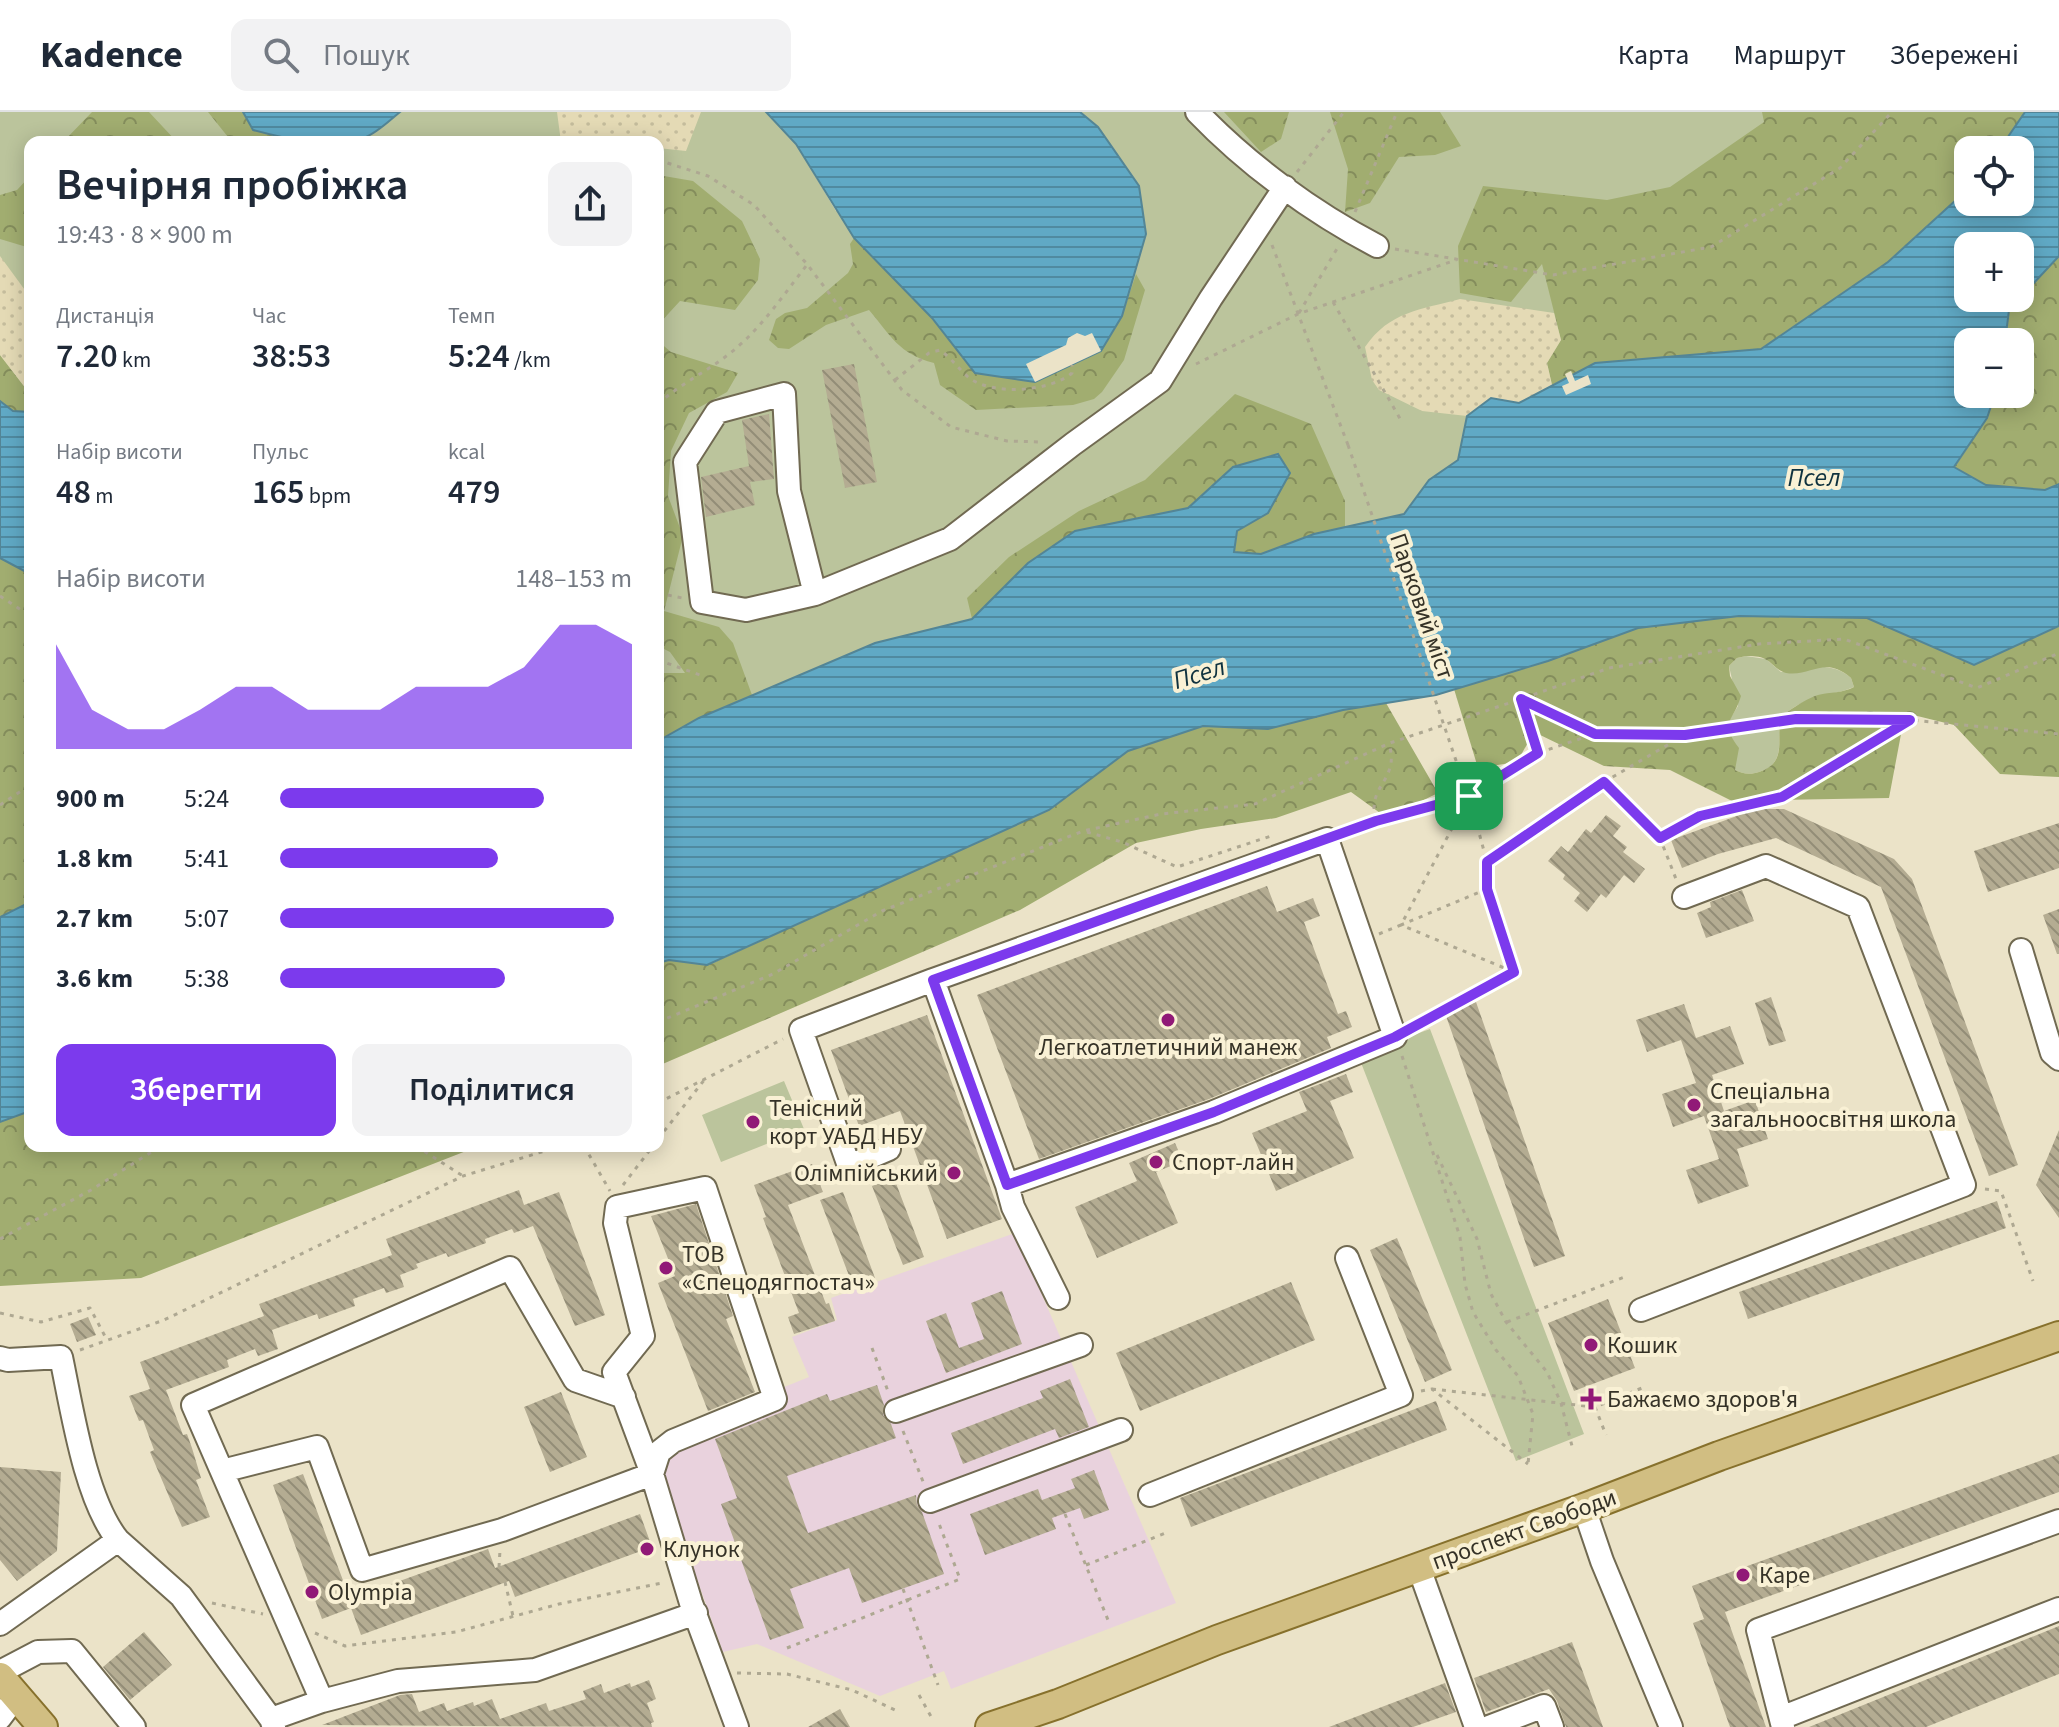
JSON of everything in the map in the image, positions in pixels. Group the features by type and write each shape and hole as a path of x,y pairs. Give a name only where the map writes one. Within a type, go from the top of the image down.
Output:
{"main road":[{"name":"проспект Свободи","path":"1002,1725 1217,1640 1719,1456 2059,1336"},
{"path":"4,1691 43,1727"}],"street":[{"path":"1197,112 1224,139 1285,187 1347,231 1377,246"},
{"path":"815,594 789,491 784,394 717,412 685,462 702,602 746,610 815,594 950,539 1160,381 1285,187"},
{"path":"889,1149 849,1166 801,1030 1327,839 1395,1037 1214,1112 1007,1185"},
{"path":"1641,1310 1964,1185 1858,907 1766,866 1684,897"},
{"path":"2021,950 2052,1053 2059,1059"},
{"path":"933,980 1013,1207 1058,1298"},
{"path":"652,1474 659,1452 673,1441 775,1399 705,1188 617,1206 615,1223 643,1336 614,1372 652,1474 664,1522 737,1727"},
{"path":"1150,1495 1401,1395 1347,1258"},
{"path":"322,1701 193,1405 510,1268 575,1380 624,1397"},
{"path":"896,1411 1081,1345"},
{"path":"0,1358 61,1357 81,1454 108,1528 181,1596 272,1723 322,1701 398,1681 535,1670 696,1613"},
{"path":"930,1501 1121,1430"},
{"path":"222,1471 317,1447 362,1570 502,1530 652,1474"},
{"path":"1584,1508 1602,1561 1671,1727"},
{"path":"2059,1521 1758,1630 1782,1723 2059,1609"},
{"path":"0,1624 118,1540"},
{"path":"1419,1568 1476,1727"},
{"path":"4,1691 38,1652 72,1651 134,1727"},
{"path":"1489,1727 1544,1706 1552,1727"}],"path":[{"path":"1285,187 1344,112"},
{"path":"1382,150 1397,112"},
{"path":"1377,246 1553,275 1711,247 1840,168 1892,112"},
{"path":"664,162 708,176 754,205 807,264 902,390 951,427 1007,441 1073,444"},
{"name":"Парковий міст","path":"1262,219 1348,445 1469,796 1487,862 1487,889 1514,972"},
{"path":"1160,381 1298,314 1458,259"},
{"path":"664,398 728,354 761,324 807,264"},
{"path":"1333,302 1402,422"},
{"path":"895,380 929,353 940,350 969,378 1000,388 1036,389 1066,377 1072,373 1072,365"},
{"path":"0,596 24,612"},
{"path":"664,1019 773,974 882,911 1083,831 1161,814 1255,804 1390,743 1609,668 1759,644 1844,639 1977,688 2059,653"},
{"path":"664,662 700,675"},
{"path":"1521,699 1595,734"},
{"path":"1521,699 1538,753"},
{"path":"1327,839 1376,821 1469,796 1538,753 1595,734 1685,735 1796,719 1910,720 2059,734"},
{"path":"1660,838 1700,816 1782,797 1910,720"},
{"path":"1487,862 1604,782 1685,735"},
{"path":"1376,821 1373,805 1391,765 1390,743"},
{"path":"1604,782 1660,838 1684,897"},
{"path":"0,805 24,789"},
{"path":"1401,925 1469,796"},
{"path":"1083,831 1122,842 1177,867 1278,833"},
{"path":"1392,929 1487,889"},
{"path":"1401,925 1514,972"},
{"path":"1432,1389 1528,1464 1533,1414 1518,1376 1496,1350 1473,1312 1465,1284 1460,1237 1395,1037 1514,972"},
{"path":"664,1100 801,1030"},
{"path":"664,1131 706,1078"},
{"path":"1432,1144 1477,1239 1491,1294 1506,1322 1547,1372 1561,1403 1572,1446"},
{"path":"0,1239 91,1190 151,1152"},
{"path":"425,1152 463,1176"},
{"path":"61,1357 164,1320 463,1176 541,1152"},
{"path":"587,1152 617,1206"},
{"path":"617,1206 620,1189 648,1152"},
{"path":"1964,1185 2001,1191 2033,1281"},
{"path":"1506,1322 1627,1276"},
{"path":"0,1313 41,1322 90,1308 107,1340"},
{"path":"1401,1395 1432,1389 1595,1407 1642,1388"},
{"path":"1595,1407 1606,1435"},
{"path":"1065,1514 1108,1620"},
{"path":"1085,1566 1168,1532"},
{"path":"181,1596 286,1619 345,1646 456,1632 513,1616 685,1578"},
{"path":"505,1582 513,1616"},
{"path":"903,1589 938,1685"},
{"path":"787,1648 908,1600"},
{"path":"717,1672 787,1674 852,1690 895,1710"},
{"path":"919,1695 933,1720"}],"shaded area":[{"path":"1015,1233 1176,1603 951,1689 944,1671 880,1696 757,1644 723,1652 648,1442 809,1377 792,1337 837,1320 831,1298"}],"green space":[{"path":"0,112 243,112 253,130 275,136 24,136 24,410 0,401"},
{"path":"92,112 149,112 171,136 69,136"},
{"path":"208,112 243,112 253,130 275,136 227,136"},
{"path":"400,112 766,112 796,144 836,211 1098,127 1080,112 2025,112 2009,136 1954,136 1954,196 1519,403 1467,416 1458,460 1429,480 1404,514 875,643 699,718 664,738 664,136 369,136"},
{"path":"1224,112 1289,112 1281,139 1261,152"},
{"path":"1330,112 1440,112 1461,146 1435,155 1399,157 1370,203 1345,212 1348,169"},
{"path":"1762,112 2025,112 2009,136 1954,136 1954,202 1888,262 1761,349 1595,363 1552,385 1547,363 1561,340 1542,264 1511,302 1460,293 1458,246 1483,186 1607,200 1670,187 1764,122"},
{"path":"664,176 693,181 742,221 760,259 758,280 735,310 680,301 664,318"},
{"path":"24,182 24,246 0,239 0,195 17,190"},
{"path":"854,238 932,318 975,373 1035,382 1101,351 1122,316 1136,274 1145,290 1124,360 1094,399 1073,405 976,410 940,385 934,363 904,349 869,310 826,325 789,349 778,348 769,340 776,319 785,313 807,308 848,273 853,264 850,244"},
{"path":"2059,256 2059,484 2045,490 1986,485 1954,468 1990,408 2034,408 2034,328 2007,328 2009,312 2034,312 2034,283"},
{"path":"664,346 671,352 738,373 727,392 689,413 671,451 668,496 683,536 664,611"},
{"path":"0,355 24,386 24,412 13,411 0,401"},
{"path":"1235,394 1311,424 1345,501 1345,527 1261,554 1234,552 1237,531 1268,513 1277,454 1233,467 1188,508 1075,531 1028,563 972,619 967,598 1009,557 1079,511 1145,480"},
{"path":"0,558 24,571 24,905 0,917"},
{"path":"664,611 719,627 733,643 752,695 699,718 664,738 664,673 685,673 670,652 664,649"},
{"path":"1739,616 1867,618 1974,665 2059,626 2059,777 2000,774 1954,725 1905,713 1889,798 1732,801 1670,770 1604,766 1534,732 1517,762 1478,768 1454,689 1548,661 1638,628","holes":["1737,658 1763,658 1786,673 1833,668 1851,678 1854,687 1814,696 1790,710 1780,724 1776,759 1770,767 1750,774 1735,770 1739,748 1729,727 1741,696 1730,676 1729,666"]},
{"path":"1737,658 1766,659 1781,672 1818,667 1835,669 1851,678 1854,687 1815,698 1790,710 1781,724 1776,760 1770,767 1750,774 1735,770 1728,722 1738,706 1729,666"},
{"path":"1386,703 1438,793 1387,818 1351,792 1276,818 1136,843 1020,910 664,1063 664,961 708,965 1049,810 1128,751 1203,726 1268,729 1343,710"},
{"path":"1430,1029 1584,1434 1516,1461 1358,1055"},
{"name":"Тенісний корт УАБД НБУ","path":"784,1081 804,1129 721,1162 702,1115"},
{"path":"24,1113 24,1152 464,1152 141,1278 0,1286 0,1122"}],"sand":[{"path":"557,112 701,112 686,151 664,149 664,136 560,136"},
{"path":"0,256 24,289 24,386 0,355"},
{"path":"1460,299 1554,313 1561,340 1547,363 1552,385 1519,403 1491,398 1467,416 1422,411 1379,390 1372,380 1365,347 1375,335 1395,319"}],"water":[{"path":"243,112 400,112 369,136 279,136 253,130"},
{"path":"766,112 1080,112 1098,127 1139,186 1146,234 1122,316 1101,351 1035,382 975,373 932,318 854,238 796,144"},
{"name":"Псел","path":"2025,112 2059,112 2059,256 2034,283 2034,232 1954,232 1954,312 2009,312 2007,328 1954,328 1954,408 1990,408 1987,418 1954,467 1986,485 2045,490 2059,484 2059,626 1974,665 1867,618 1739,616 1638,628 1548,661 1436,695 1343,710 1268,729 1203,726 1128,751 1049,810 707,965 664,961 664,738 699,718 875,643 972,619 1028,563 1075,531 1188,508 1233,467 1278,454 1290,473 1268,513 1237,531 1234,552 1261,554 1314,534 1404,514 1429,480 1458,460 1467,416 1491,398 1519,403 1595,363 1761,349 1888,262 1954,202 1954,216 2034,216 2034,136 2009,136"},
{"path":"0,401 13,411 24,412 24,571 0,558"},
{"path":"24,905 24,1113 0,1122 0,917"}],"pier":[{"path":"1077,333 1085,336 1092,333 1101,351 1035,382 1026,364 1066,345 1068,338"},
{"path":"1571,371 1575,381 1588,375 1591,384 1566,395 1562,386 1569,383 1565,374"}],"building":[{"path":"854,364 877,482 845,488 822,370"},
{"path":"769,414 774,479 750,482 755,505 706,517 701,477 749,466 742,420"},
{"path":"1756,809 1784,809 1894,859 1912,879 2018,1165 1989,1176 1881,887 1776,838 1682,868 1671,840"},
{"path":"1606,815 1621,826 1613,836 1627,847 1623,852 1645,869 1634,883 1624,875 1606,898 1601,894 1587,912 1574,901 1580,893 1548,861 1561,846 1568,852 1586,829 1591,833"},
{"path":"2059,823 2059,868 1988,892 1974,851"},
{"name":"Легкоатлетичний манеж","path":"1267,886 1277,912 1313,898 1320,916 1304,922 1338,1014 1346,1011 1352,1027 1327,1037 1331,1048 1209,1099 1039,1159 977,995"},
{"path":"1742,890 1754,921 1706,938 1697,913 1711,907 1710,902"},
{"path":"2059,909 2059,954 2057,954 2043,915"},
{"path":"1771,997 1786,1041 1769,1046 1755,1003"},
{"path":"1476,1002 1565,1256 1534,1267 1445,1013"},
{"name":"Спеціальна загальноосвітня школа","path":"1684,1004 1696,1038 1730,1026 1744,1064 1712,1075 1724,1111 1755,1100 1768,1139 1737,1149 1749,1186 1698,1204 1686,1170 1719,1159 1704,1116 1673,1127 1662,1094 1696,1083 1681,1040 1647,1052 1636,1020"},
{"name":"Олімпійський","path":"927,1015 1002,1219 947,1239 900,1111 859,1126 831,1050"},
{"path":"1346,1074 1353,1092 1330,1101 1354,1158 1276,1191 1252,1133 1307,1111 1299,1092"},
{"path":"2059,1130 2059,1218 2036,1185"},
{"path":"1175,1143 1183,1161 1156,1172 1178,1223 1097,1258 1075,1207 1137,1181 1129,1163"},
{"path":"812,1164 823,1192 788,1205 835,1321 794,1334 788,1317 799,1313 763,1218 766,1217 754,1185"},
{"path":"894,1178 924,1257 903,1265 872,1186"},
{"path":"519,1190 524,1205 559,1192 605,1315 575,1326 533,1226 514,1233 512,1229 485,1239 486,1243 448,1257 446,1253 416,1264 418,1268 400,1275 404,1287 386,1293 384,1288 353,1299 355,1306 319,1319 317,1314 272,1330 278,1349 258,1356 255,1349 227,1360 229,1367 166,1390 183,1435 187,1434 192,1448 201,1478 196,1480 210,1517 182,1527 150,1452 154,1450 143,1420 139,1421 129,1396 150,1389 140,1362 264,1316 259,1304 392,1255 386,1239"},
{"path":"843,1192 875,1278 853,1286 820,1200"},
{"path":"1997,1201 2006,1228 1748,1319 1739,1292"},
{"path":"696,1204 733,1316 726,1319 755,1392 708,1411 658,1283 675,1276 651,1216"},
{"path":"1397,1238 1452,1370 1425,1382 1370,1250"},
{"path":"1291,1282 1315,1340 1140,1411 1116,1353"},
{"path":"1002,1291 1022,1344 946,1373 926,1321 946,1313 959,1348 984,1339 971,1303"},
{"name":"Кошик","path":"1608,1299 1635,1368 1574,1391 1548,1323"},
{"path":"88,1317 96,1335 77,1342 70,1324"},
{"path":"1070,1379 1089,1427 1059,1438 1055,1429 963,1464 951,1433 1043,1398 1040,1391"},
{"path":"877,1385 884,1405 883,1415 891,1424 896,1438 787,1476 808,1533 916,1495 944,1574 862,1603 849,1568 790,1589 804,1628 770,1640 721,1504 737,1498 715,1439 827,1394 830,1401"},
{"path":"561,1392 587,1457 550,1472 524,1407"},
{"path":"1436,1401 1447,1430 1191,1527 1180,1498"},
{"path":"2059,1454 2059,1492 1725,1612 1766,1727 1730,1727 1693,1623 1704,1619 1692,1586"},
{"path":"0,1467 61,1472 57,1551 17,1581 0,1560"},
{"path":"1094,1470 1109,1510 1084,1519 1080,1508 1052,1518 1056,1529 985,1555 970,1514 1038,1489 1042,1500 1075,1488 1071,1479"},
{"path":"303,1474 350,1599 488,1549 495,1568 640,1514 652,1547 515,1597 509,1581 361,1635 351,1608 322,1619 273,1485"},
{"path":"2059,1626 2059,1674 1926,1727 1809,1727"},
{"path":"144,1632 172,1665 130,1700 103,1667"},
{"path":"1572,1642 1603,1727 1566,1727 1557,1701 1549,1689 1486,1712 1474,1678"},
{"path":"649,1680 656,1699 647,1703 654,1722 651,1723 652,1727 322,1725 400,1695 412,1694 419,1712 444,1703 447,1711 492,1699 500,1719 546,1703 549,1711 586,1699 583,1691 601,1684 604,1693"},
{"path":"1445,1683 1456,1712 1413,1727 1329,1727"},
{"path":"840,1709 850,1727 808,1727"}],"place":[{"name":"Легкоатлетичний манеж","path":"1168,1020"},
{"name":"Спеціальна загальноосвітня школа","path":"1694,1105"},
{"name":"Тенісний корт УАБД НБУ","path":"753,1122"},
{"name":"Спорт-лайн","path":"1156,1162"},
{"name":"Олімпійський","path":"954,1173"},
{"name":"ТОВ «Спецодягпостач»","path":"666,1268"},
{"name":"Кошик","path":"1591,1345"},
{"name":"Бажаємо здоров'я","path":"1591,1399"},
{"name":"Клунок","path":"647,1549"},
{"name":"Каре","path":"1743,1575"},
{"name":"Olympia","path":"312,1592"}],"route":[{"path":"1521,699 1595,734 1685,735 1796,719 1910,720 1782,797 1700,816 1660,838 1604,782 1487,862 1487,889 1514,972 1395,1037 1214,1112 1007,1185 933,980 1376,821 1469,796 1538,753 1521,699"}]}
